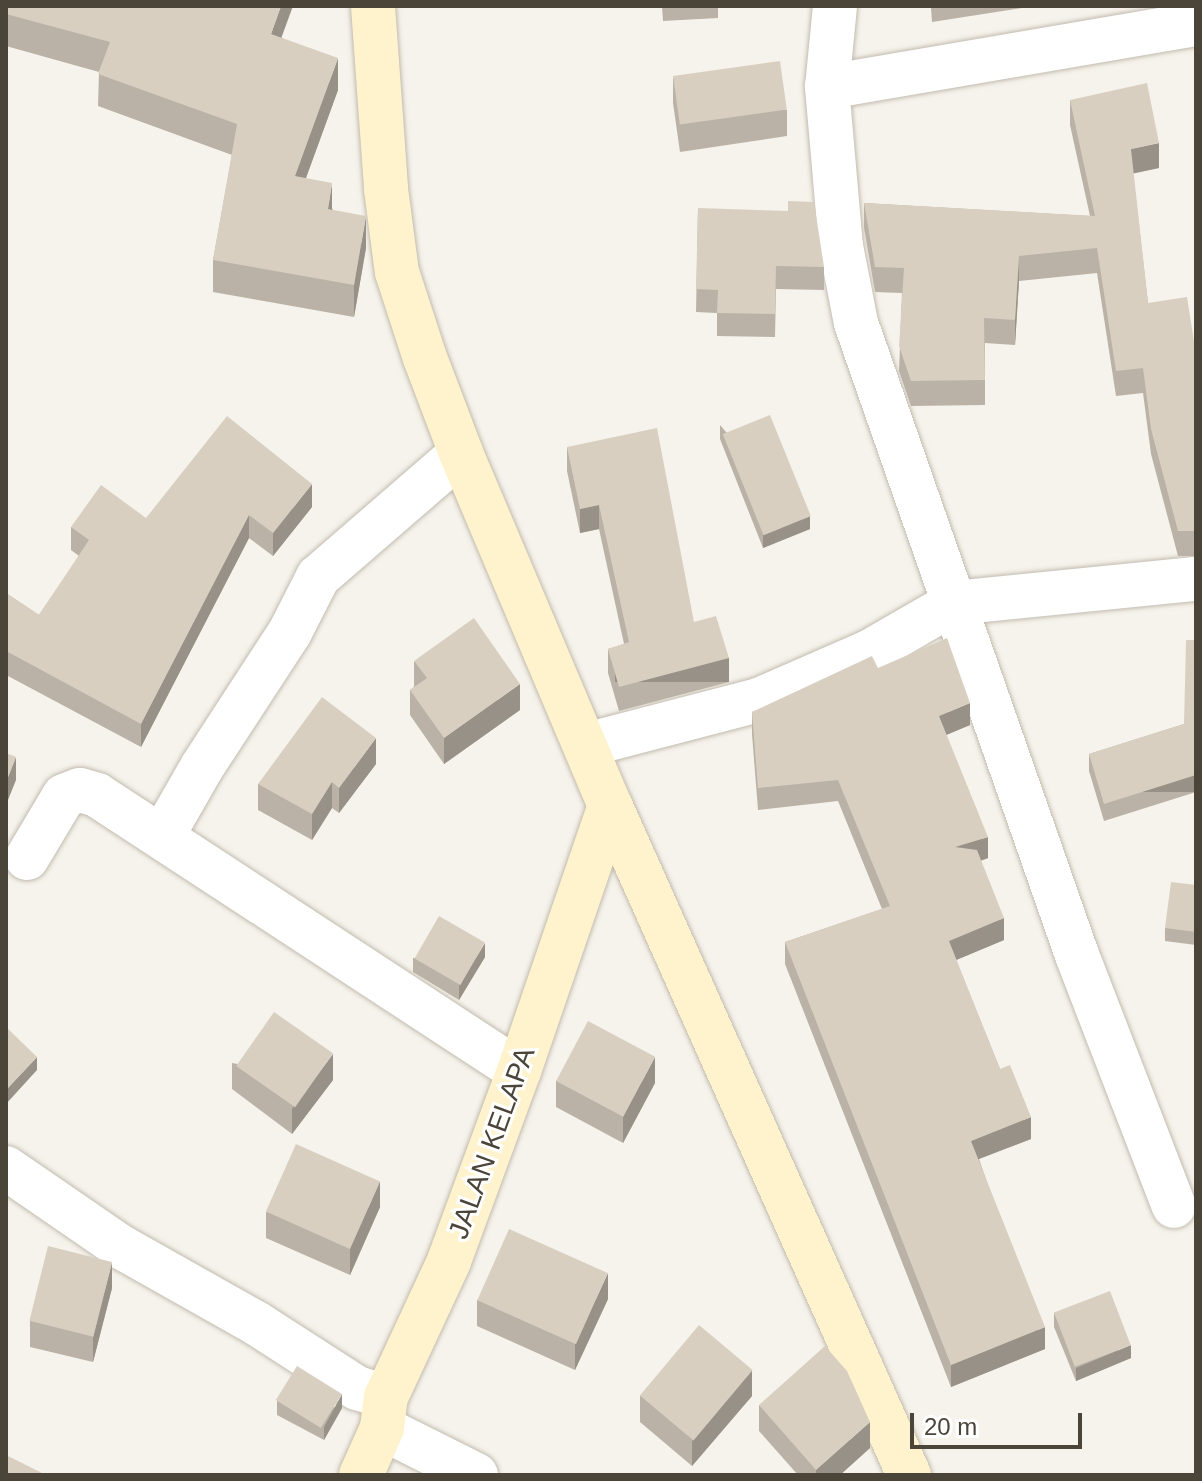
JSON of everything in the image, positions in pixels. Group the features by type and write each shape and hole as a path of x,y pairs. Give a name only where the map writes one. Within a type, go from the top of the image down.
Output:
{"street":[{"path":"373,6 386,189 397,272 461,453 610,805 909,1475"},
{"path":"835,6 827,87 841,246 856,323 1077,955 1174,1206"},
{"path":"827,87 1196,24"},
{"path":"163,835 202,767 290,632 318,577 461,453"},
{"path":"586,745 759,700 869,652 954,603 1196,579"},
{"path":"27,858 64,796 71,791 97,795 163,835 519,1071"},
{"name":"JALAN KELAPA","path":"361,1475 449,1261 519,1071 610,805"},
{"path":"6,1168 121,1247 267,1330 357,1388 384,1413 476,1475"}],"building":[{"path":"6,6 281,6 271,34 338,58 295,176 332,183 328,209 366,216 354,285 213,260 237,124 98,74 110,42 6,14"},
{"path":"780,61 787,110 680,125 673,76"},
{"path":"1147,83 1159,143 1131,149 1148,303 1187,297 1196,354 1196,531 1178,531 1151,429 1143,368 1116,371 1097,248 1019,256 1015,320 984,318 985,380 911,381 899,346 904,268 875,267 864,203 1095,216 1070,100"},
{"path":"788,201 814,202 824,267 776,266 775,314 717,313 718,290 696,289 698,208 788,211"},
{"path":"770,415 811,516 764,535 723,434"},
{"path":"227,416 312,484 273,533 249,515 141,724 8,652 6,656 6,593 39,615 89,540 71,527 101,485 146,518"},
{"path":"657,428 694,622 716,616 729,658 619,687 608,649 629,642 599,505 580,509 567,447"},
{"path":"474,618 520,684 444,738 410,690 427,678 414,661"},
{"path":"947,638 970,703 939,716 988,837 955,847 977,850 1004,918 949,941 1000,1069 1010,1065 1031,1117 971,1141 1045,1327 951,1365 785,942 890,906 838,780 758,788 752,712 872,656 878,668"},
{"path":"1186,640 1196,640 1196,775 1104,804 1089,754 1184,724"},
{"path":"322,697 376,738 339,788 332,782 312,814 258,784"},
{"path":"6,753 16,757 6,782"},
{"path":"1171,882 1196,885 1196,932 1165,928"},
{"path":"439,916 485,942 460,985 414,958"},
{"path":"274,1012 333,1053 295,1107 236,1066"},
{"path":"588,1021 655,1057 623,1117 556,1081"},
{"path":"6,1027 37,1057 6,1090"},
{"path":"296,1144 380,1181 350,1249 266,1212"},
{"path":"509,1229 608,1273 576,1344 477,1300"},
{"path":"48,1246 112,1262 93,1337 29,1321"},
{"path":"1110,1291 1131,1345 1075,1367 1054,1313"},
{"path":"699,1325 753,1370 693,1440 640,1395"},
{"path":"825,1346 847,1371 870,1422 816,1470 759,1405"},
{"path":"297,1366 342,1394 321,1428 276,1400"},
{"path":"6,1455 46,1475 6,1475"}]}
